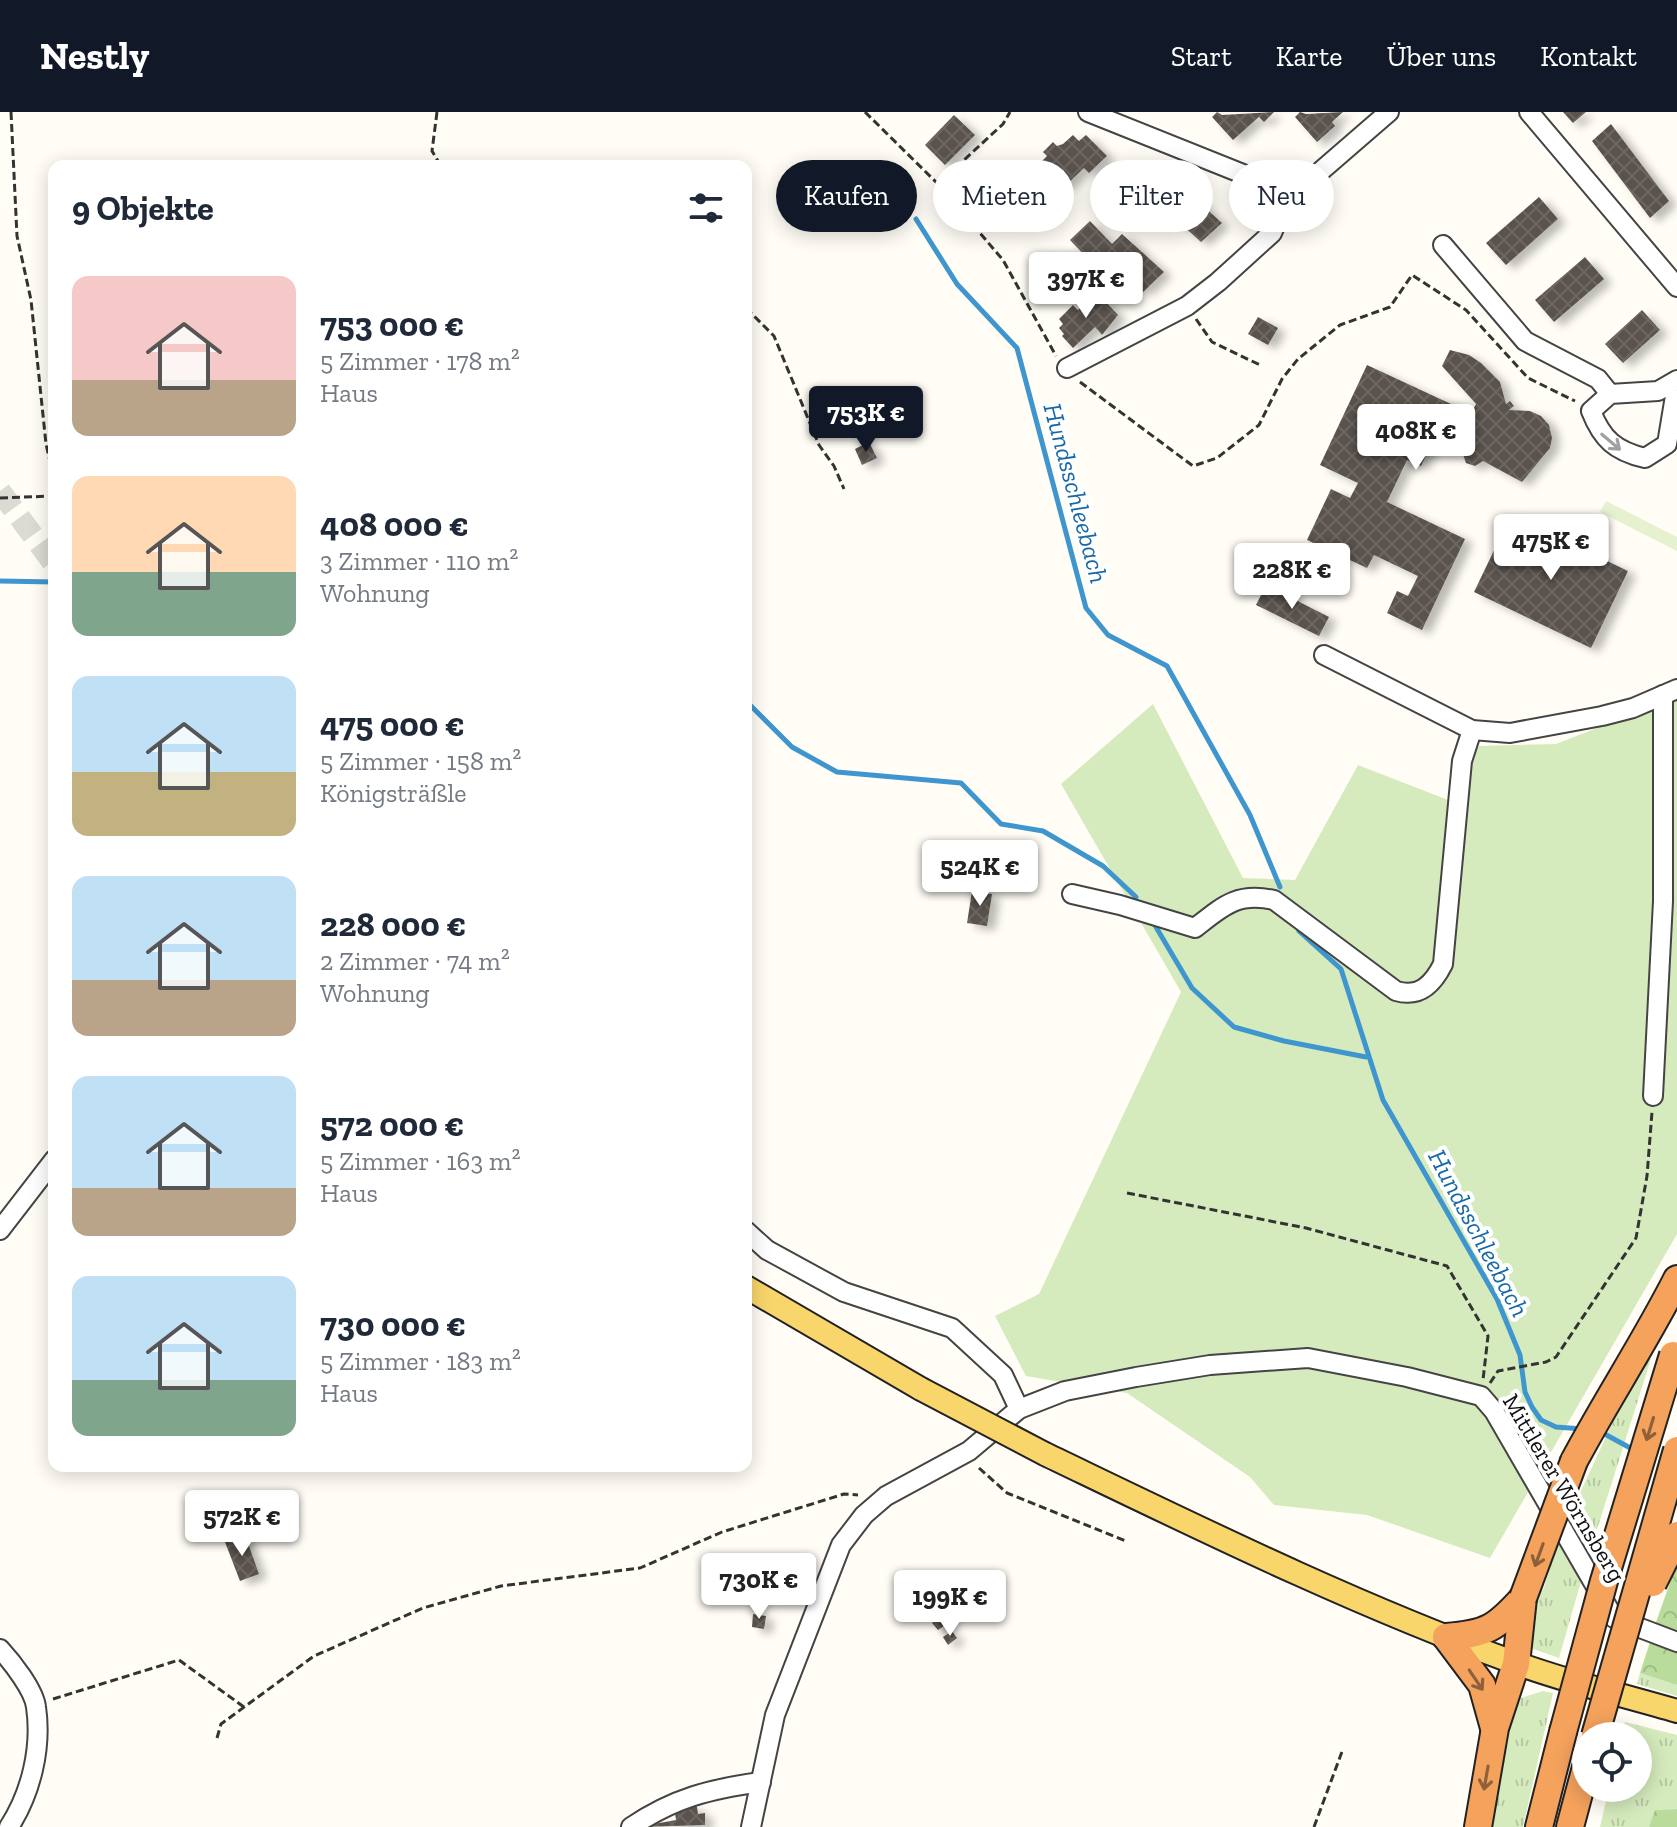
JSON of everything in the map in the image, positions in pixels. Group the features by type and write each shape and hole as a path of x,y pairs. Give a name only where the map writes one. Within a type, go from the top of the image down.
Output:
{"highway":[{"path":"1478,1827 1495,1728 1516,1664 1523,1598 1574,1461 1610,1394 1644,1343 1677,1279"},
{"path":"1539,1827 1604,1581 1675,1350"},
{"path":"1599,1722 1677,1450"},
{"path":"1614,1670 1636,1634 1658,1570 1677,1535"},
{"path":"1446,1637 1480,1634 1501,1622 1523,1598"},
{"path":"1446,1637 1482,1685 1495,1728"},
{"path":"1570,1827 1577,1802"}],"main road":[{"path":"752,1290 921,1389 1045,1454 1289,1569 1516,1664 1677,1711"}],"street":[{"path":"1088,112 1229,168"},
{"path":"1334,160 1389,112"},
{"path":"1529,112 1677,287"},
{"path":"1067,368 1187,306 1272,232"},
{"path":"1443,245 1525,341 1598,379 1610,394"},
{"path":"1677,382 1667,444 1645,458 1623,452 1601,435 1591,411 1610,394 1658,391 1677,382"},
{"path":"1324,655 1472,730 1510,733 1602,716 1670,692 1653,1096"},
{"path":"1072,894 1195,928 1234,900 1254,896 1274,900 1387,985 1408,994 1419,992 1437,976 1443,964 1462,761 1472,730"},
{"path":"0,1230 48,1168"},
{"path":"752,1236 767,1250 844,1292 952,1328 1003,1375 1019,1409"},
{"name":"Mittlerer Wörnsberg","path":"751,1827 775,1715 841,1545 864,1515 886,1496 969,1451 1019,1409 1065,1391 1210,1365 1308,1358 1407,1377 1481,1396 1494,1411 1614,1618 1677,1642"},
{"path":"0,1649 36,1704 36,1762 19,1812 9,1827"},
{"path":"631,1827 654,1811 705,1790 761,1782"}],"path":[{"path":"11,112 17,236 31,300 48,453"},
{"path":"437,112 432,151 437,160"},
{"path":"865,112 933,179"},
{"path":"964,160 1003,124 1010,112"},
{"path":"979,232 1003,260 1048,347 1067,368 1193,466 1217,458 1259,425 1282,379 1298,359 1340,325 1390,307 1412,275 1466,310 1528,378 1591,411"},
{"path":"1187,306 1212,342 1260,365"},
{"path":"752,314 774,336 819,445 834,466 844,489"},
{"path":"0,498 48,496"},
{"path":"1481,1396 1498,1371 1546,1362 1556,1357 1636,1238 1647,1176 1653,1096"},
{"path":"1127,1193 1306,1228 1447,1266 1488,1336 1481,1396"},
{"path":"969,1451 985,1476 1007,1493 1126,1541"},
{"path":"217,1738 221,1724 314,1656 423,1608 501,1586 640,1568 722,1532 844,1494 886,1496"},
{"path":"36,1704 179,1660 244,1707"},
{"path":"1314,1827 1343,1749"}],"green space":[{"path":"1606,501 1677,537 1677,551 1600,512"},
{"path":"1677,697 1677,1234 1490,1558 1367,1515 1274,1505 1250,1477 1127,1393 1026,1376 995,1316 1039,1294 1181,992 1061,784 1153,704 1243,878 1295,880 1358,765 1448,800 1479,746 1556,744"},
{"path":"1648,1357 1651,1359 1587,1561 1567,1521 1623,1400"},
{"path":"1558,1544 1582,1578 1559,1658 1528,1647 1526,1631 1538,1590 1543,1590"},
{"path":"1677,1563 1677,1634 1655,1625"},
{"path":"1650,1642 1677,1650 1677,1685 1640,1673"},
{"path":"1640,1673 1677,1685 1677,1696 1637,1684"},
{"path":"1543,1691 1553,1693 1523,1827 1491,1827 1512,1714 1521,1698"},
{"path":"1652,1729 1677,1735 1677,1809 1656,1810 1649,1827 1600,1827 1606,1802 1652,1802"},
{"path":"1677,1809 1677,1827 1649,1827 1655,1810"}],"building":[{"path":"1217,112 1222,115 1274,112 1264,122 1259,117 1233,140 1212,117"},
{"path":"1300,112 1343,112 1332,122 1335,126 1317,142 1295,117"},
{"path":"1563,112 1586,112 1573,123"},
{"path":"954,115 975,135 950,160 940,160 925,145"},
{"path":"1611,124 1669,201 1650,218 1592,141"},
{"path":"1073,135 1079,141 1086,135 1107,156 1103,160 1090,160 1090,172 1084,168 1074,178 1074,160 1043,160 1047,156 1043,152 1053,142 1057,146"},
{"path":"1539,197 1558,219 1506,265 1486,243"},
{"path":"1213,215 1222,223 1213,231"},
{"path":"1090,221 1090,232 1101,232 1112,244 1122,234 1164,272 1143,292 1101,253 1092,263 1070,240"},
{"path":"1190,232 1212,232 1201,242"},
{"path":"1585,257 1604,279 1554,322 1535,300"},
{"path":"1091,297 1097,303 1102,298 1118,315 1102,335 1095,327 1073,348 1062,336 1064,334 1059,328 1063,324 1059,319 1073,305 1078,310"},
{"path":"1642,310 1660,330 1623,363 1605,344"},
{"path":"1258,317 1278,328 1268,345 1248,334"},
{"path":"1450,350 1469,355 1481,363 1500,382 1506,404 1510,401 1514,406 1509,410 1530,411 1541,416 1549,425 1552,438 1550,448 1522,482 1483,461 1475,466 1466,463 1462,451 1454,447 1457,442 1437,432 1421,466 1407,460 1387,502 1465,539 1422,630 1387,613 1397,591 1408,596 1418,576 1374,555 1367,568 1307,540 1331,489 1350,498 1358,483 1320,465 1367,365 1451,404 1441,425 1461,434 1476,404 1442,366"},
{"path":"869,442 877,458 862,465 855,449"},
{"path":"1511,515 1628,571 1591,648 1474,592"},
{"path":"1266,585 1329,617 1319,636 1256,605"},
{"path":"972,891 992,894 987,926 967,923"},
{"path":"245,1535 259,1574 240,1581 225,1542"},
{"path":"753,1614 766,1616 764,1629 752,1627"},
{"path":"941,1617 947,1624 938,1630 932,1623"},
{"path":"952,1631 957,1638 948,1645 943,1637"},
{"path":"674,1806 697,1807 698,1814 705,1813 705,1825 642,1827 654,1820 654,1824 676,1820"}],"waterway":[{"name":"Hundsschleebach","path":"917,221 957,284 1017,348 1086,608 1108,635 1167,666 1250,815 1280,887"},
{"path":"0,581 48,582"},
{"path":"752,707 792,747 837,772 961,783 1001,824 1043,831 1103,866 1136,897"},
{"path":"1153,922 1192,988 1234,1027 1284,1041 1366,1057"},
{"name":"Hundsschleebach","path":"1299,931 1341,969 1383,1100 1497,1299 1520,1355 1525,1392 1532,1407 1541,1420 1556,1427 1583,1429"},
{"name":"Hundsschleebach","path":"1601,1432 1634,1450"}],"tunnel":[{"path":"0,491 48,556"}]}
